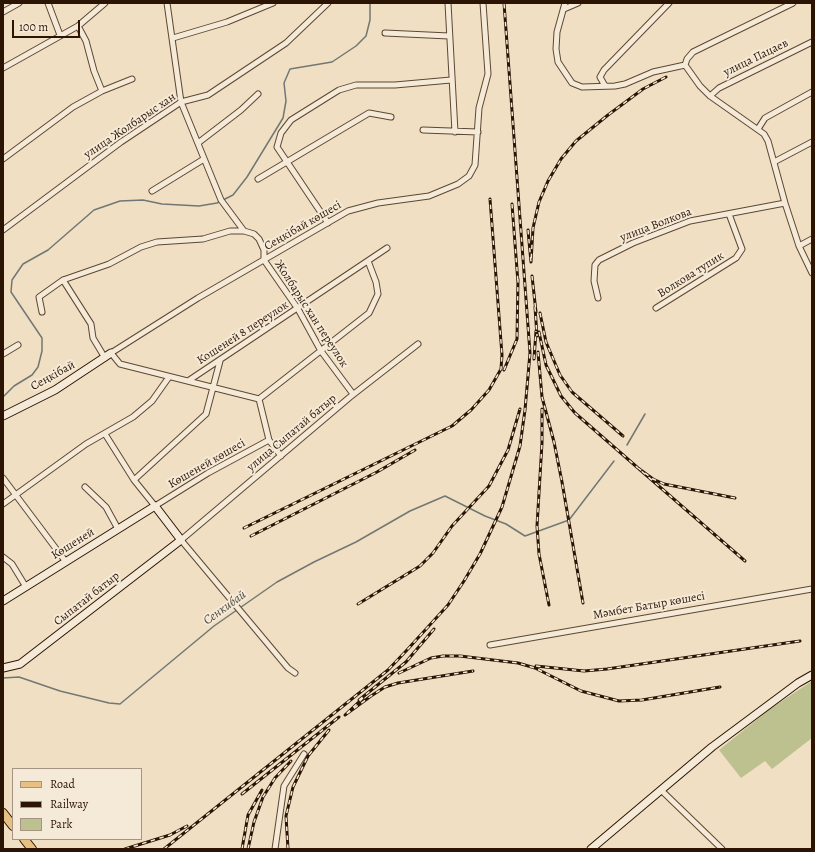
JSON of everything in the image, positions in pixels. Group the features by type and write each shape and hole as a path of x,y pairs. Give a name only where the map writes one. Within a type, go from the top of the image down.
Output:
{"main road":[{"path":"3,813 12,825"},
{"path":"25,840 32,849"}],"street":[{"path":"3,12 19,3"},
{"path":"48,3 60,35"},
{"path":"3,68 78,26 106,3"},
{"name":"Жолбарыс хан переулок","path":"167,3 181,102 221,200 244,231 254,234 259,240 264,250 264,260 298,309 321,351 353,394"},
{"path":"173,38 227,22 273,3"},
{"name":"улица Жолбарыс хан","path":"3,230 121,142 181,102 208,95 280,47 328,3"},
{"path":"448,3 455,132"},
{"name":"Сеңкібай көшесі","path":"112,353 198,298 348,211 378,203 429,196 458,184 469,176 475,165 480,108 488,74 483,3"},
{"path":"565,3 557,32 558,62 562,71 572,83 577,86 625,84 653,72 685,64"},
{"path":"564,9 578,3"},
{"path":"605,86 600,77 604,70 669,3"},
{"path":"685,64 693,52 793,3"},
{"path":"78,26 86,41 94,71 102,91"},
{"path":"385,33 449,36"},
{"name":"улица Пацаев","path":"710,96 719,88 812,42"},
{"path":"685,64 700,86 710,96 758,129 768,141 785,203 799,246 812,273"},
{"path":"3,159 73,107 102,91 132,79"},
{"path":"328,223 277,147 281,133 291,120 339,90 356,85 395,85 451,80"},
{"path":"758,129 765,118 812,92"},
{"path":"198,143 241,110 258,94"},
{"path":"258,178 287,160 322,142 368,113 391,117"},
{"path":"424,130 478,132"},
{"path":"774,162 812,142"},
{"path":"152,191 204,159"},
{"name":"улица Волкова","path":"598,298 594,270 599,260 633,242 690,221 785,203"},
{"name":"Волкова тупик","path":"656,308 736,258 742,250 729,214"},
{"path":"42,312 39,297 63,280 109,264 141,247 157,242 203,239 230,231 244,231"},
{"path":"799,246 812,239"},
{"name":"Кошеней 8 переулок","path":"188,381 298,309 387,248"},
{"path":"259,399 369,313 378,294 376,282 368,261"},
{"path":"63,280 91,324 93,338 105,358"},
{"name":"улица Сыпатай батыр","path":"181,540 353,394 418,344"},
{"path":"3,354 18,345"},
{"path":"112,353 120,364 259,399"},
{"name":"Сеңкібай","path":"3,416 54,390 112,353"},
{"path":"134,480 201,421 206,414 220,361"},
{"path":"3,504 86,444 133,417 152,401 169,377"},
{"path":"259,399 269,440 281,456"},
{"path":"105,434 134,480 181,540 288,668 295,673"},
{"name":"Көшеней көшесі","path":"155,506 208,472 269,440"},
{"path":"3,478 66,562"},
{"path":"85,487 106,507 118,529"},
{"name":"Көшеней","path":"3,601 155,506"},
{"name":"Сыпатай батыр","path":"3,668 20,664 181,540"},
{"path":"3,557 12,564 26,587"},
{"name":"Мәмбет Батыр көшесі","path":"490,645 812,588"},
{"path":"591,849 736,728 798,683 812,675"},
{"path":"275,849 284,786 304,754"},
{"path":"661,790 722,849"}],"green space":[{"path":"812,681 812,738 772,769 765,761 741,778 719,750 770,709"}],"waterway":[{"path":"3,397 14,386 32,375 38,367 42,351 42,338 11,292 12,280 23,264 48,250 94,210 120,201 143,200 162,204 199,206 217,203 233,195 247,177 283,118 286,101 284,83 290,69 332,62 356,46 366,36 370,20 370,3"},
{"path":"627,445 645,414"},
{"name":"Сенкибай","path":"3,678 19,677 60,691 109,703 120,704 214,626 277,582 356,542 410,511 445,496 485,516 506,524 525,536 569,520 614,461"}],"railway":[{"path":"164,849 388,670 448,605 480,554 502,507 520,446 530,353 504,3"},
{"path":"528,230 531,262 533,228 539,202 548,181 561,159 576,141 608,115 643,89 666,77"},
{"path":"244,528 452,426 471,410 489,390 501,369 502,355 490,199"},
{"path":"512,204 518,283"},
{"path":"532,276 536,312"},
{"path":"504,370 517,339 518,279"},
{"path":"535,307 537,336"},
{"path":"540,313 546,342 560,375 572,392 623,436"},
{"path":"534,359 536,331"},
{"path":"539,332 546,365 561,396 575,413 638,468"},
{"path":"538,352 542,397 554,442 562,482 583,603"},
{"path":"358,604 420,566 433,553 452,526 489,486 508,450 520,409"},
{"path":"542,409 542,443 537,526 539,554 549,605"},
{"path":"251,536 377,472 415,450"},
{"path":"735,498 664,484 653,479 638,468 745,561"},
{"path":"359,700 406,662 434,629"},
{"path":"536,666 584,671 607,669 800,641"},
{"path":"399,673 431,658 460,656 518,663 535,668 581,691 619,701 642,700 720,687"},
{"path":"363,698 345,715 385,687 398,683 473,671"},
{"path":"242,794 339,717"},
{"path":"288,849 286,816 293,787 308,756 329,730"},
{"path":"248,849 254,822 263,797 275,778 291,761"},
{"path":"242,849 248,815 262,790"},
{"path":"125,849 170,835 187,826"}]}
